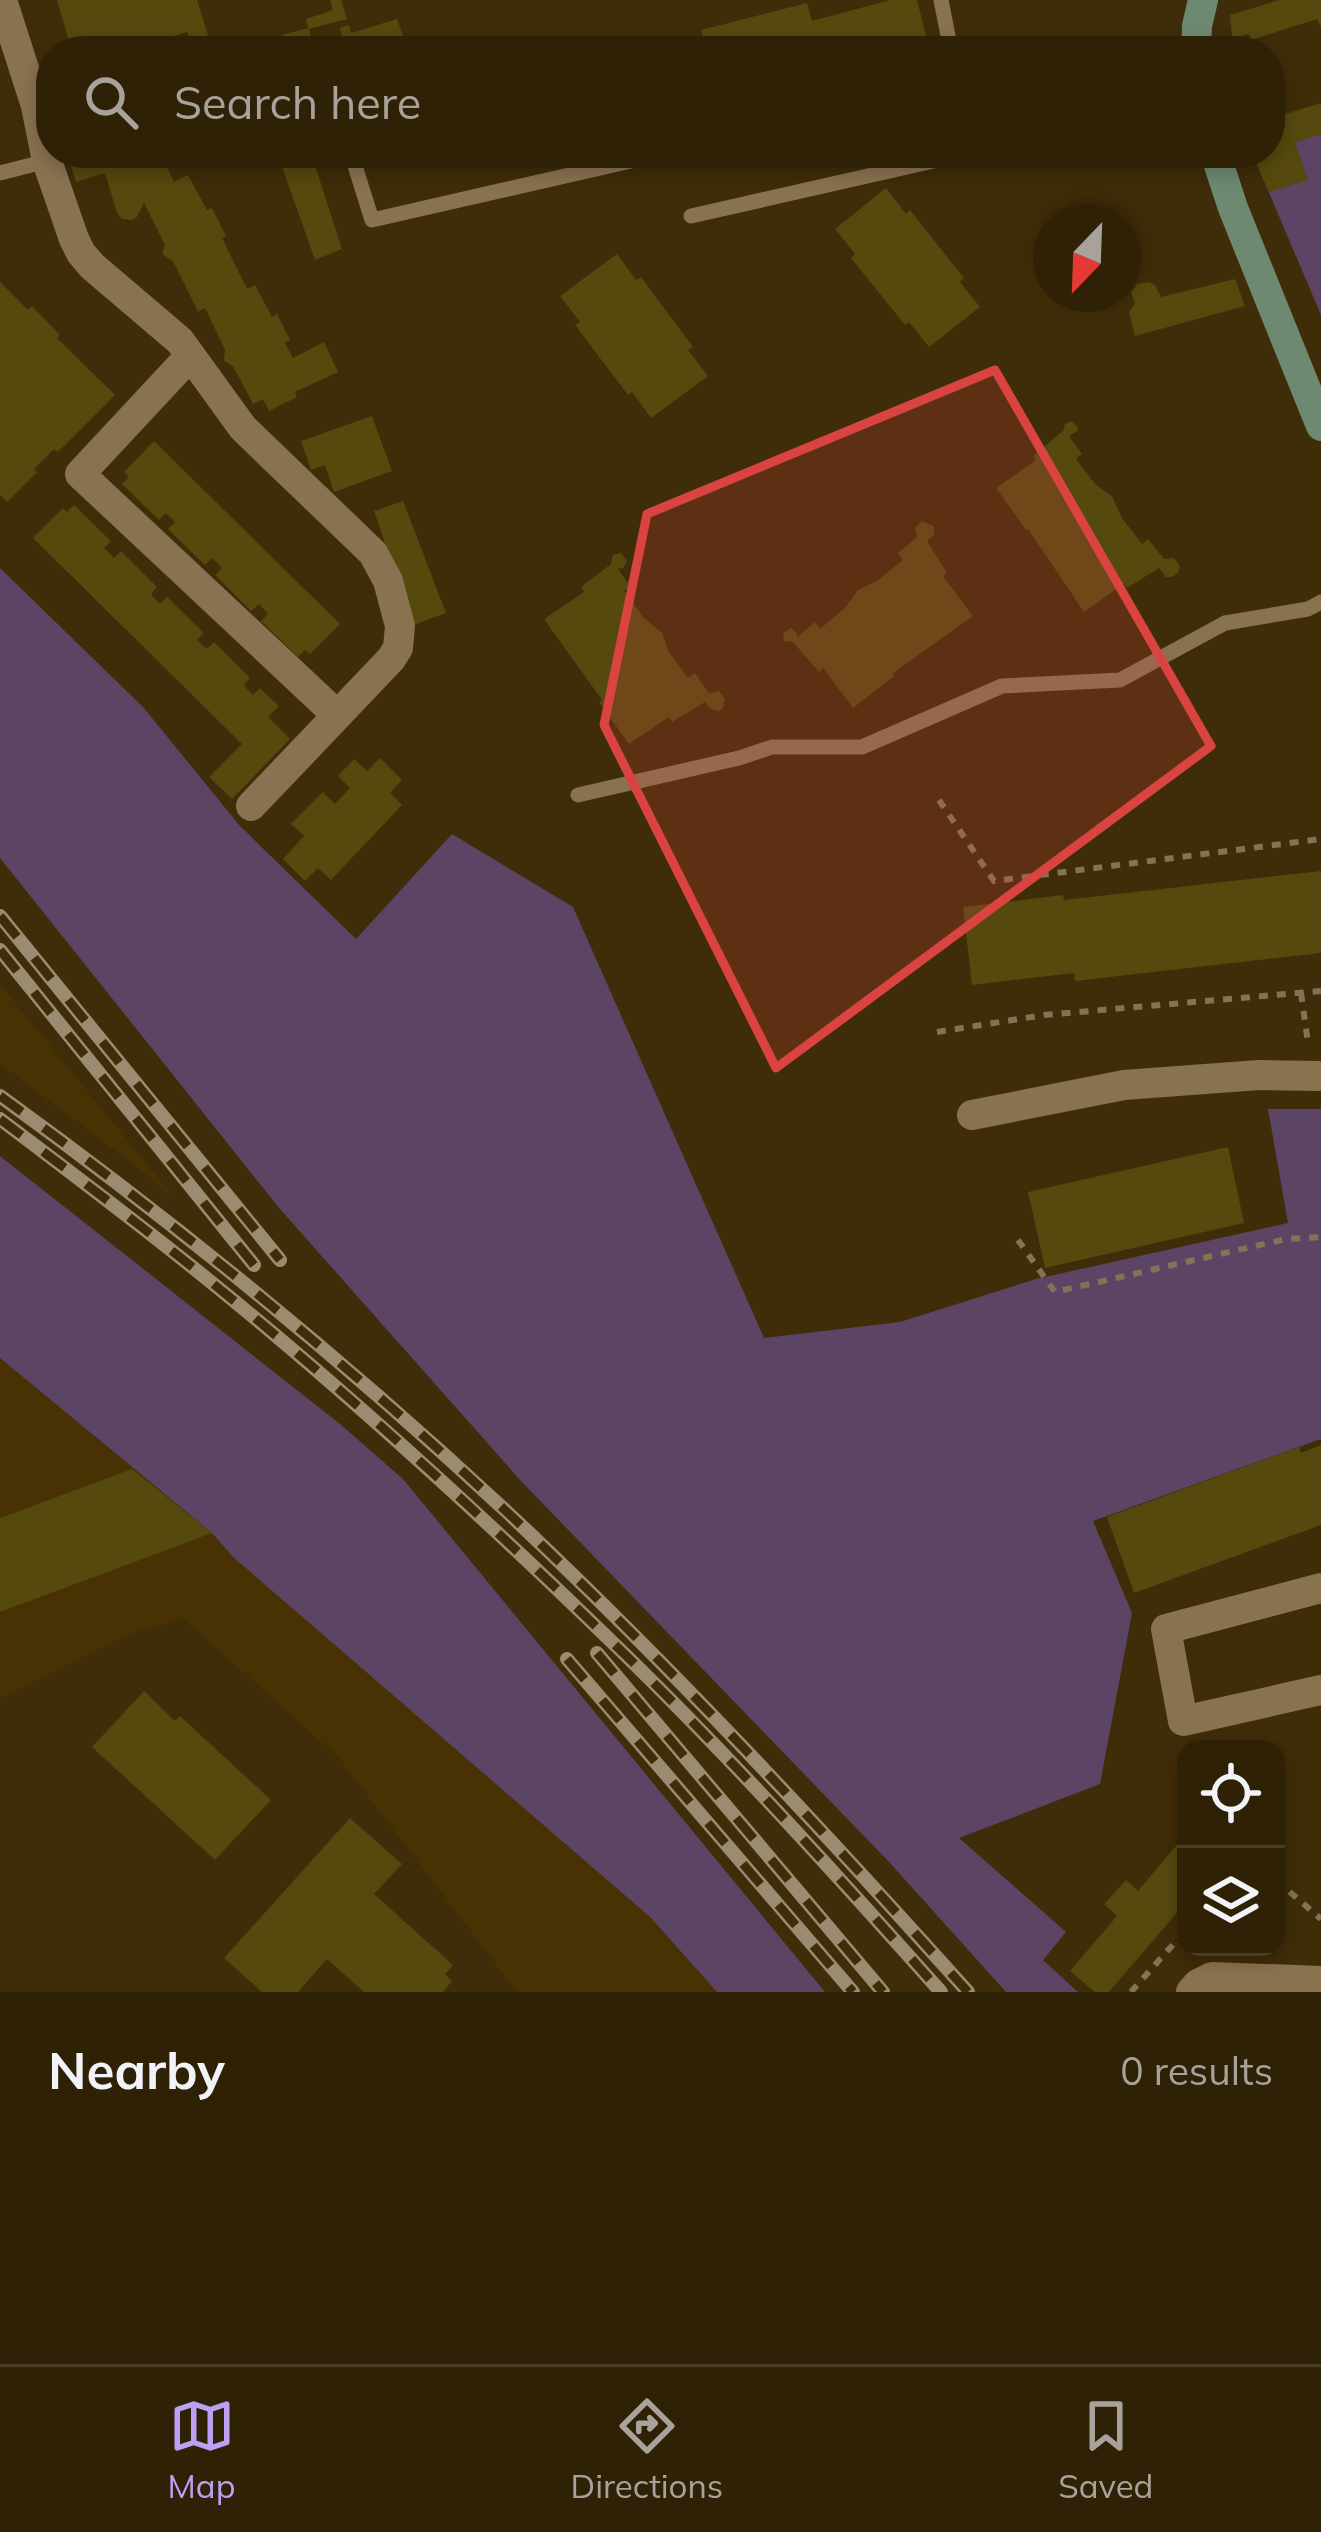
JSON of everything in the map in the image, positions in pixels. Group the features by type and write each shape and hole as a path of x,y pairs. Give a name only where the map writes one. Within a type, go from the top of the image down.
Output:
{"street":[{"path":"2,0 36,106"},
{"path":"1197,36 1203,0"},
{"path":"50,168 81,253 180,341 243,428 373,553 388,581 400,626 398,648 251,806"},
{"path":"1220,168 1321,426"},
{"path":"190,356 80,474 337,715"},
{"path":"972,1115 1124,1085 1259,1075 1317,1076"},
{"path":"1321,1588 1166,1629 1183,1721 1321,1690"},
{"path":"1191,1992 1212,1977 1321,1982"}],"lane":[{"path":"941,0 948,36"},
{"path":"0,173 36,164"},
{"path":"356,168 372,220 600,168"},
{"path":"691,216 902,168"},
{"path":"578,795 772,747 862,747 1002,686 1120,680 1225,623 1308,609 1321,602"}],"path":[{"path":"939,800 994,881 1321,838"},
{"path":"937,1032 1044,1015 1321,991"},
{"path":"1301,993 1317,1076"},
{"path":"1018,1240 1055,1292 1286,1239 1321,1237"},
{"path":"1285,1888 1321,1919"},
{"path":"1131,1992 1177,1940"}],"highlighted area":[{"path":"995,370 1211,746 776,1068 604,725 647,514"}],"shaded area":[{"path":"1321,134 1321,315 1259,168 1285,168 1285,145"},
{"path":"0,568 143,707 240,826 356,939 452,834 573,907 764,1338 900,1322 1036,1279 1288,1223 1268,1109 1321,1109 1321,1439 1093,1521 1132,1613 1100,1784 959,1838 1066,1932 1043,1960 1078,1992 1006,1992 890,1863 521,1481 280,1209 0,858"},
{"path":"0,984 178,1202 0,1064"},
{"path":"0,1156 403,1479 825,1992 717,1992 650,1917 233,1557 212,1533 0,1358"},
{"path":"0,1358 212,1533 233,1557 650,1917 717,1992 517,1992 338,1757 183,1618 124,1636 0,1698"}],"building":[{"path":"57,0 197,0 208,36 188,36 187,32 175,36 68,36"},
{"path":"330,0 341,0 347,19 309,29 311,36 282,36 308,28 306,19 333,10"},
{"path":"890,0 917,0 926,36 702,36 701,30 807,3 812,21"},
{"path":"1279,0 1321,0 1321,27 1317,19 1264,36 1232,36 1230,15"},
{"path":"397,19 403,36 342,36 340,28 349,25 351,33"},
{"path":"1321,103 1321,134 1295,142 1308,180 1269,192 1259,168 1285,168 1285,114"},
{"path":"72,168 168,168 174,182 188,175 207,210 212,208 247,289 255,285 272,317 277,314 293,358 324,342 338,372 295,392 297,397 269,411 263,399 253,404 233,366 224,361 225,350 205,308 198,312 173,261 162,254 165,245 144,203 137,217 122,219 105,173 76,182"},
{"path":"282,168 316,168 342,249 315,260"},
{"path":"886,188 906,214 910,210 964,278 960,282 980,307 929,347 851,258 855,254 835,229"},
{"path":"617,254 636,280 641,277 693,347 688,350 708,376 651,418 575,325 580,322 560,296"},
{"path":"1235,279 1245,306 1135,336 1129,312 1141,312 1141,283 1155,285 1161,297"},
{"path":"0,282 28,310 32,306 115,395 58,452 54,449 7,502 0,495"},
{"path":"372,416 392,471 334,492 325,465 311,470 301,441"},
{"path":"1072,421 1078,431 1069,436 1082,454 1076,459 1096,485 1112,496 1142,544 1148,539 1164,559 1174,558 1180,566 1172,577 1159,568 1127,588 1124,584 1084,612 996,488 1036,460 1033,456"},
{"path":"154,441 340,624 310,654 305,650 298,657 261,621 268,614 259,604 251,611 215,575 222,568 212,558 205,565 168,529 175,522 166,513 159,520 122,484 129,477 124,472"},
{"path":"403,501 446,613 413,625 374,511"},
{"path":"74,505 111,541 104,548 114,558 121,551 157,587 151,594 160,604 167,597 204,633 197,640 207,649 214,642 250,678 244,685 253,695 260,688 279,706 268,717 290,739 232,799 209,777 242,744 33,538 63,508 67,512"},
{"path":"922,521 934,526 934,535 927,541 947,573 943,576 973,616 853,708 823,668 819,672 793,642 784,641 783,633 791,628 797,637 815,622 820,629 858,590 903,560 898,553 917,537 915,528"},
{"path":"621,553 627,561 618,569 630,586 624,591 662,633 688,678 695,673 709,693 719,691 725,699 718,711 705,702 672,722 669,717 629,744 544,619 584,592 581,587 611,564 613,555"},
{"path":"380,758 402,780 390,793 402,805 331,880 318,868 305,881 283,859 304,836 291,824 323,792 335,804 350,788 338,776 354,759 367,771"},
{"path":"1321,871 1321,953 1075,981 1074,973 972,985 963,907"},
{"path":"1228,1147 1244,1223 1045,1268 1028,1192"},
{"path":"1321,1445 1321,1525 1134,1593 1107,1517 1299,1447 1301,1453"},
{"path":"132,1469 212,1533 0,1612 0,1518"},
{"path":"144,1691 175,1721 180,1716 271,1800 215,1860 92,1747"},
{"path":"350,1818 402,1864 374,1894 453,1965 445,1974 452,1981 443,1992 364,1992 327,1959 298,1992 262,1992 224,1958"},
{"path":"1177,1845 1177,1913 1109,1992 1095,1992 1070,1971 1117,1916 1104,1904 1126,1880 1138,1891"}],"railway":[{"path":"0,916 280,1260"},
{"path":"0,950 254,1265"},
{"path":"0,1096 260,1296 507,1512 743,1747 968,1992"},
{"path":"0,1119 237,1303 454,1492 696,1725 941,1992"},
{"path":"597,1653 883,1992"},
{"path":"567,1659 853,1992"}]}
